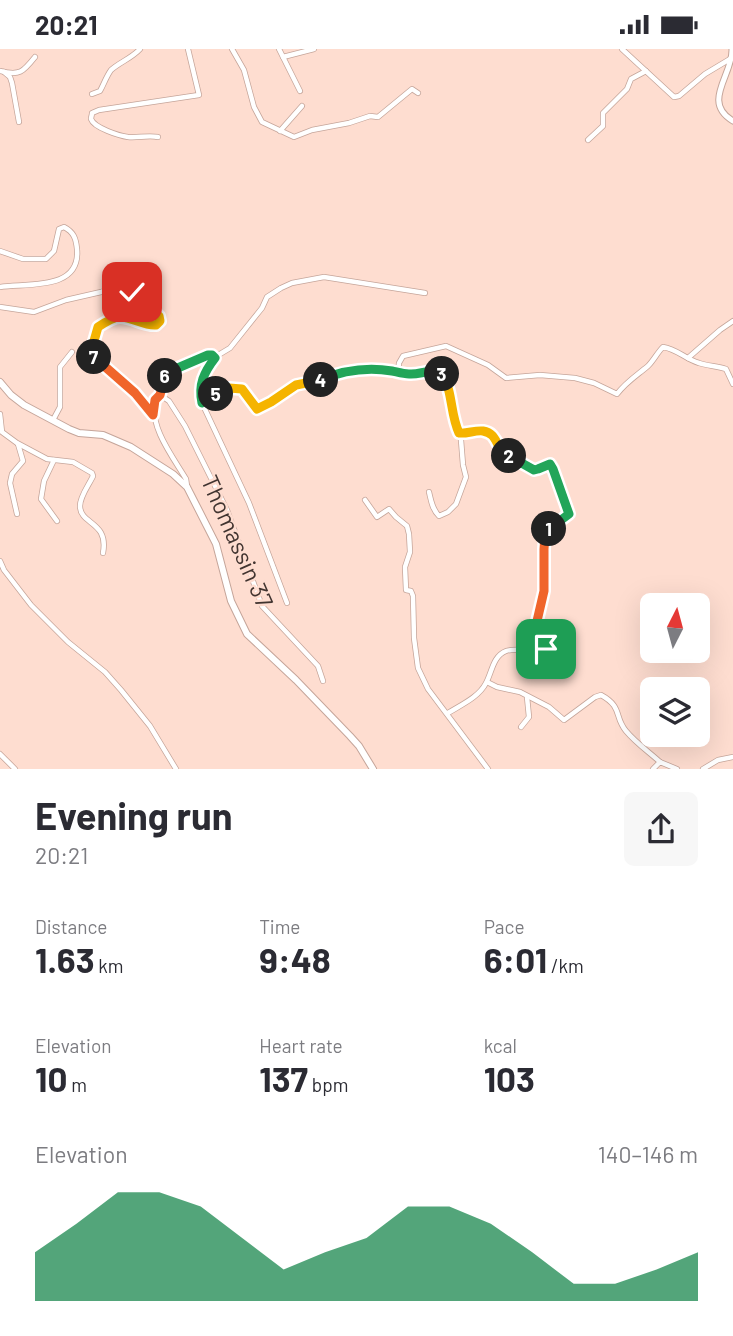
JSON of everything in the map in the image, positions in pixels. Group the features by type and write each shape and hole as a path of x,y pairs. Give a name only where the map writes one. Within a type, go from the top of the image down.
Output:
{"main road":[{"path":"0,382 24,405 79,433 103,435 131,447 173,474 187,487 216,544 231,601 247,634 350,736 373,769"}],"street":[{"path":"92,94 100,91 105,78 140,49"},
{"path":"158,137 116,134 93,122 92,113 199,95 188,49"},
{"path":"232,49 244,70 254,107 262,122 295,137 312,130 370,116 378,117 412,89 418,93"},
{"path":"279,49 300,91"},
{"path":"283,57 314,49"},
{"path":"622,49 674,97 733,58"},
{"path":"732,49 733,58 719,91 718,104 721,112 733,121"},
{"path":"2,71 13,74 24,71 35,57"},
{"path":"2,71 12,83 19,122"},
{"path":"588,140 603,126 603,113 627,89 631,79 646,71"},
{"path":"280,131 302,106"},
{"path":"0,251 23,259 46,258 54,251 59,229 64,227 76,239 77,255 75,268 63,279 37,285 0,287"},
{"path":"287,603 249,503 202,403 200,392 203,375 215,358 230,348 261,309 267,297 292,283 324,277 425,293"},
{"path":"0,307 34,312 66,300 120,286 132,292 159,316 160,321 156,325 120,317 108,321 98,327 92,348 93,357 135,393 153,415"},
{"path":"688,358 733,321"},
{"path":"398,372 403,356 446,346 488,365 506,377 540,375 575,378 617,394 663,347 673,349 700,364 726,369 733,384"},
{"path":"53,420 60,407 61,367 72,352"},
{"path":"187,487 186,479 155,424 155,400 160,395 166,373 208,355 215,358"},
{"path":"202,403 229,388 237,388 242,389 257,409 296,385 353,370 370,369 409,374 435,371 442,374 448,385 466,477 456,504 439,516 434,512 429,492"},
{"name":"Thomassin 37","path":"160,395 169,401 185,426 227,510 262,606 318,666 323,681"},
{"path":"0,414 2,432 17,443 47,459 73,462 92,473 80,507 82,515 102,531 103,553"},
{"path":"447,713 481,691 496,658 502,652 544,650 547,647 537,621 544,591 545,535 569,514 550,464 534,470 506,453 488,432 459,433"},
{"path":"17,443 23,461 12,474 10,483 17,514"},
{"path":"54,460 44,481 41,499 57,521"},
{"path":"365,500 377,517 389,509 407,526 410,552 405,567 406,590 411,591 413,596 418,668 428,689 488,769"},
{"path":"0,561 31,605 68,642 104,671 121,690 155,733 176,769"},
{"path":"487,682 520,692 548,707 564,720 601,695 614,703 620,724 627,733 660,762 677,769"},
{"path":"521,727 529,717 527,696"},
{"path":"0,754 15,769"},
{"path":"703,769 733,757"},
{"path":"653,769 660,762"}],"route":[{"path":"132,292 159,316 160,321 156,325 148,325 120,317 108,321 98,327 92,348 93,357 135,393 153,415 153,406 160,395 166,373 208,355 215,358 203,375 200,392 202,403 229,388 237,388 242,389 257,409 296,385 353,370 370,369 409,374 435,371 442,374 448,385 459,433 488,432 506,453 534,470 550,464 569,514 545,535 544,591 537,621 547,645 546,649"}]}
